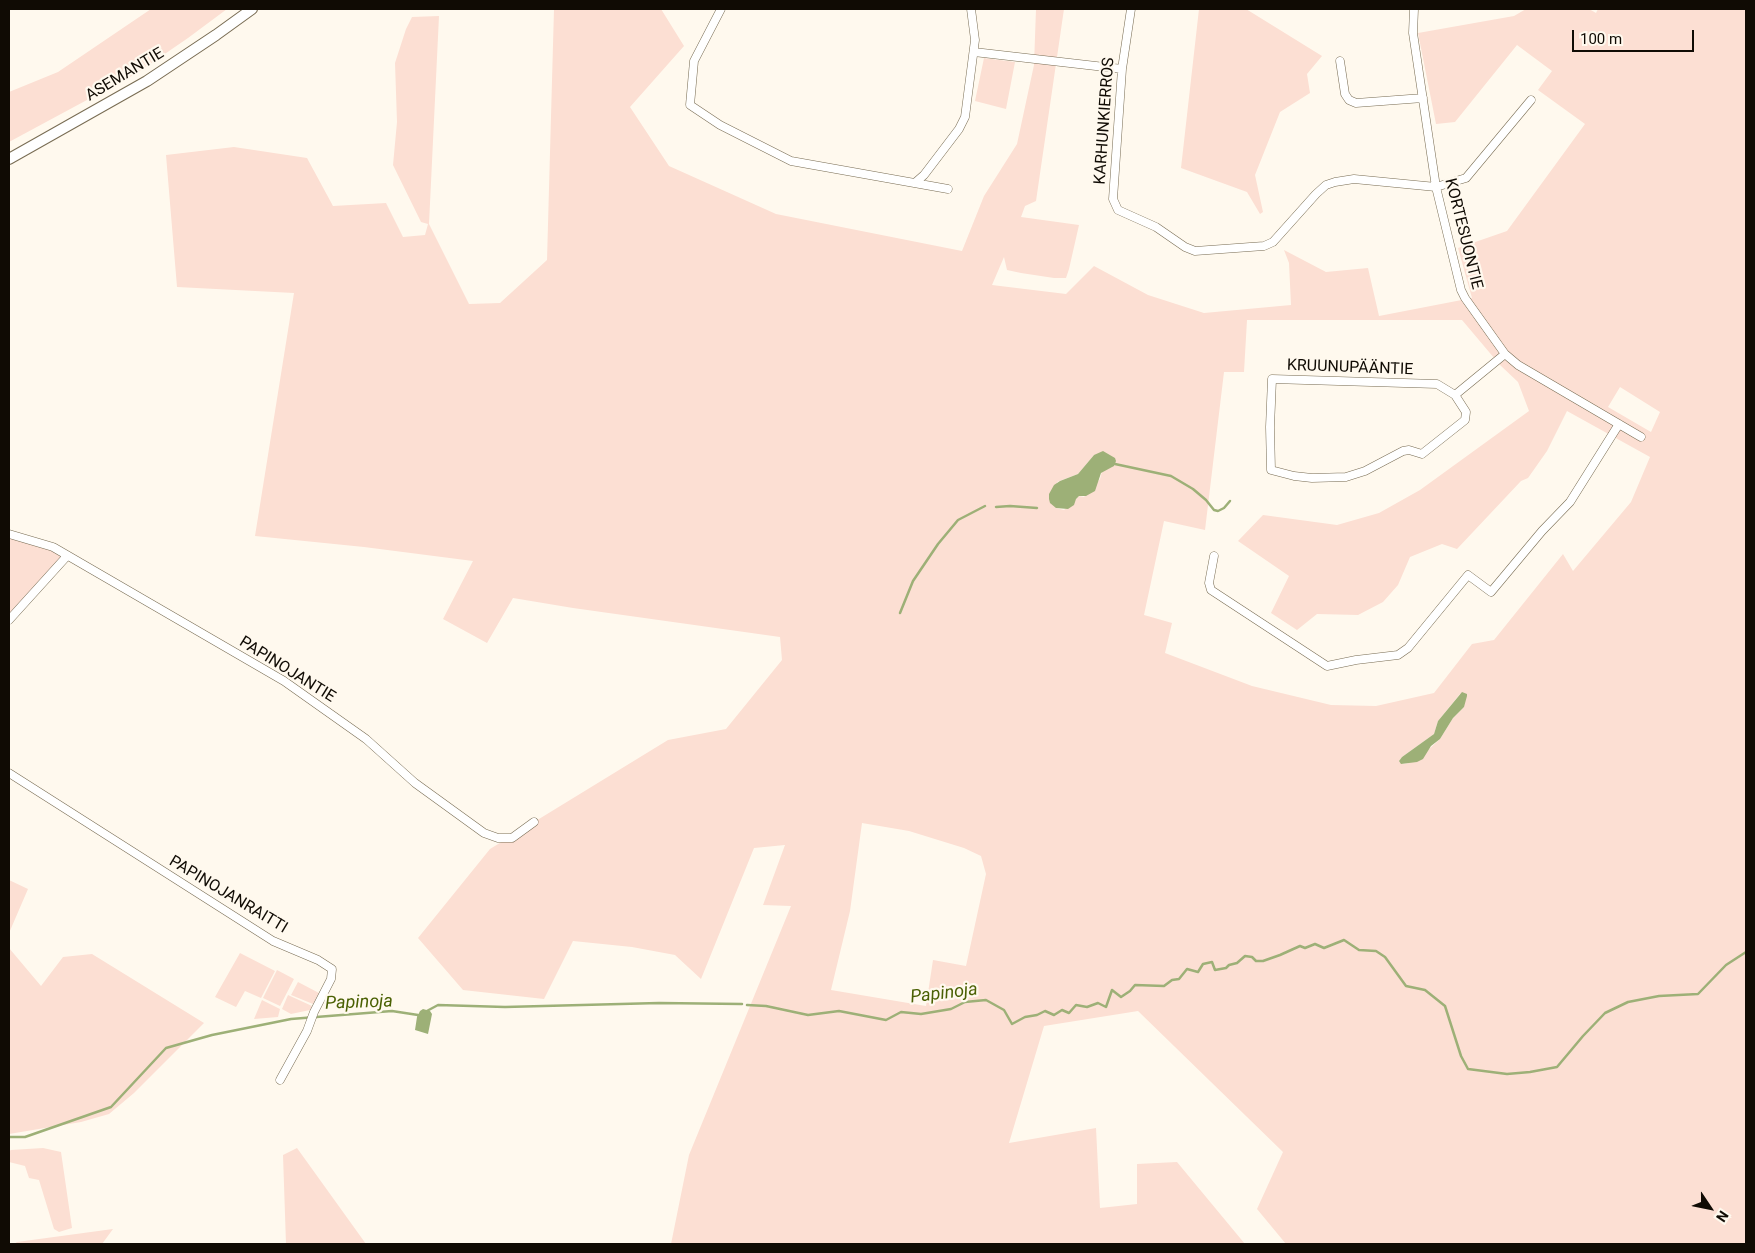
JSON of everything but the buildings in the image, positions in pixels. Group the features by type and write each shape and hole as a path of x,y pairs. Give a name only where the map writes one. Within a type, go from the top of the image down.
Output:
{"main road":[{"name":"ASEMANTIE","path":"9,159 147,81 252,9"}],"street":[{"path":"721,9 694,61 690,105 720,125 791,161 948,189"},
{"path":"916,182 924,175 959,129 965,117 975,40 971,9"},
{"name":"KARHUNKIERROS","path":"1131,9 1122,69 1115,155 1113,200 1118,210 1156,227 1190,250 1205,251 1264,246 1273,242 1316,194 1326,185 1335,182 1354,179 1436,187"},
{"name":"KORTESUONTIE","path":"1414,9 1413,33 1436,187 1464,298 1505,354 1518,365 1641,437"},
{"path":"974,52 1122,69"},
{"path":"1340,61 1345,94 1349,100 1356,103 1423,98"},
{"path":"1436,187 1466,178 1531,100"},
{"path":"1456,395 1505,354"},
{"name":"KRUUNUPÄÄNTIE","path":"1272,379 1437,384 1456,395 1466,412 1465,420 1422,454 1403,450 1365,471 1346,477 1312,478 1271,470 1272,379"},
{"path":"1214,556 1209,582 1211,590 1327,666 1398,655 1408,648 1468,575 1491,592 1542,531 1570,502 1619,424"},
{"name":"PAPINOJANTIE","path":"9,534 52,547 284,680 366,739 415,783 484,833 498,838 512,838 534,822"},
{"path":"9,620 67,556"},
{"name":"PAPINOJANRAITTI","path":"9,773 273,941 318,960 332,969 331,979 280,1080"}],"shaded area":[{"path":"151,9 227,9 137,73 9,142 9,92 58,72"},
{"path":"554,9 661,9 684,46 630,107 669,166 776,214 962,251 984,196 1017,144 1034,65 1036,9 1064,9 1036,201 1025,206 1021,217 1079,225 1069,269 1066,278 1021,273 1007,270 1004,257 992,285 1066,294 1094,266 1148,295 1204,313 1291,305 1289,263 1284,250 1326,272 1368,268 1379,316 1472,298 1458,248 1507,231 1585,124 1538,90 1552,71 1517,45 1455,122 1436,124 1418,33 1514,16 1526,9 1589,9 1596,13 1598,9 1746,9 1746,1244 1286,1244 1257,1209 1283,1152 1138,1011 1044,1026 1009,1143 1096,1128 1100,1208 1137,1204 1137,1164 1177,1162 1245,1244 671,1244 689,1155 791,906 763,905 785,845 754,848 701,979 675,955 632,947 573,941 544,999 463,990 418,938 490,849 668,740 726,729 782,660 780,637 513,598 487,643 443,619 473,561 255,536 294,293 177,287 166,155 234,147 307,158 333,206 386,203 403,237 425,235 428,224 421,222 393,165 397,122 395,63 412,17 439,16 429,224 469,304 500,303 547,260","holes":["1247,320 1462,320 1500,365 1518,382 1529,411 1420,490 1379,513 1337,525 1263,515 1238,541 1289,576 1271,613 1297,630 1317,614 1358,615 1383,602 1398,585 1410,557 1442,544 1457,549 1521,481 1528,478 1547,451 1567,411 1650,457 1631,502 1573,571 1563,554 1494,640 1472,644 1434,693 1376,706 1331,705 1252,686 1165,653 1172,623 1144,615 1164,521 1205,530 1224,372 1244,372","1620,387 1660,412 1651,432 1608,407","1094,455 1112,467 1102,471 1100,479 1084,497 1079,496 1064,510 1056,508 1057,482 1078,474","1460,694 1464,707 1453,718 1440,739 1409,763 1403,764 1399,761 1434,734 1438,721","862,823 909,831 964,848 981,856 986,874 966,966 933,960 926,1006 831,990 850,911"]},
{"path":"1199,9 1246,9 1322,56 1307,74 1310,93 1280,112 1255,175 1263,212 1260,214 1247,192 1181,168"},
{"path":"984,58 1015,62 1006,109 975,101"},
{"path":"1103,451 1115,458 1116,461 1114,466 1101,473 1095,491 1086,496 1079,496 1074,505 1068,509 1056,508 1050,503 1049,494 1054,485 1078,474 1094,455"},
{"path":"9,534 67,556 9,620"},
{"path":"1462,692 1467,694 1464,707 1453,718 1440,739 1431,746 1423,759 1417,762 1401,764 1399,761 1402,757 1434,734 1438,721"},
{"path":"9,880 28,889 9,933"},
{"path":"9,948 41,986 63,957 92,954 204,1023 134,1093 109,1114 81,1122 9,1134"},
{"path":"240,953 275,971 261,998 245,991 236,1007 215,997"},
{"path":"277,970 294,979 280,1006 263,998"},
{"path":"298,982 319,993 313,1004 291,995"},
{"path":"288,995 312,1006 310,1010 291,1014 282,1009"},
{"path":"262,1000 280,1009 278,1017 254,1019"},
{"path":"423,1009 430,1011 432,1014 428,1034 415,1030 417,1017"},
{"path":"43,1148 61,1152 72,1228 59,1232 54,1229 39,1180 29,1178 25,1166 9,1162 9,1151 11,1150"},
{"path":"297,1148 366,1244 286,1244 283,1155"},
{"path":"113,1229 102,1244 14,1244 17,1242"}],"waterway":[{"path":"1115,464 1171,476 1193,489 1214,510 1218,511 1224,508 1230,501"},
{"path":"900,613 913,581 938,544 958,520 985,506"},
{"path":"996,507 1037,508"},
{"name":"Papinoja","path":"747,1005 766,1006 808,1015 839,1011 886,1020 901,1012 921,1014 951,1009 965,1002 986,1000 1004,1010 1012,1024 1025,1017 1037,1015 1045,1011 1054,1015 1062,1010 1069,1013 1076,1005 1087,1007 1098,1003 1106,1007 1112,990 1121,997 1135,985 1164,986 1172,980 1179,979 1187,969 1198,972 1203,964 1212,962 1215,970 1237,963 1245,956 1252,957 1256,961 1263,961 1300,946 1305,948 1315,944 1324,948 1344,940 1359,950 1376,951 1385,957 1406,986 1425,990 1445,1006 1461,1056 1468,1069 1507,1074 1557,1067 1605,1013 1628,1002 1659,996 1698,994 1726,965 1746,952"},
{"name":"Papinoja","path":"425,1012 438,1005 505,1007 659,1003 742,1004"},
{"name":"Papinoja","path":"9,1137 25,1137 111,1107 166,1048 212,1035 291,1019 392,1011 418,1015 419,1017"}]}
